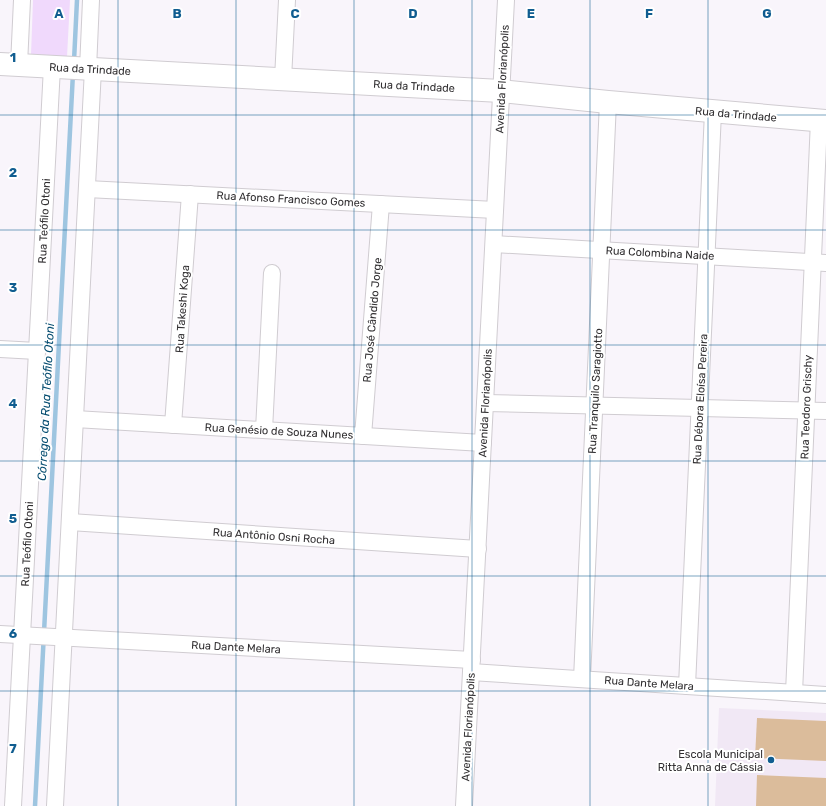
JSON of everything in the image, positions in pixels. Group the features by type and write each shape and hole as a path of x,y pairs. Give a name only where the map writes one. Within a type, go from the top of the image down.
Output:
{"main road":[{"name":"Rua da Trindade","path":"10,65 501,91 822,121"}],"street":[{"path":"10,65 22,0"},
{"path":"55,806 86,189 91,0"},
{"path":"283,79 287,0"},
{"name":"Avenida Florianópolis","path":"464,806 506,0"},
{"name":"Rua Teófilo Otoni","path":"13,806 52,67"},
{"name":"Rua Tranquilo Saragiotto","path":"582,679 608,102"},
{"name":"Rua Débora Eloísa Pereira","path":"686,686 713,112"},
{"name":"Rua Teodoro Grischy","path":"794,693 806,410 819,262 822,121"},
{"name":"Rua Afonso Francisco Gomes","path":"86,189 495,210"},
{"name":"Rua Takeshi Koga","path":"173,425 190,194"},
{"name":"Rua José Cândido Jorge","path":"363,436 382,204"},
{"name":"Rua Colombina Naide","path":"494,244 819,262"},
{"path":"264,430 272,273"},
{"path":"0,349 37,351"},
{"path":"485,403 826,411"},
{"name":"Rua Genésio de Souza Nunes","path":"75,419 483,443"},
{"name":"Rua Antônio Osni Rocha","path":"70,522 478,549"},
{"name":"Rua Dante Melara","path":"0,634 471,666 582,679 826,695"}],"shaded area":[{"path":"33,0 70,0 67,57 31,55"},
{"name":"Escola Municipal Ritta Anna de Cássia","path":"719,708 826,713 826,806 715,806"}],"building":[{"path":"757,718 826,721 826,761 755,758"},
{"path":"757,775 826,778 826,806 756,806"}],"waterway":[{"name":"Córrego da Rua Teófilo Otoni","path":"74,61 77,0"},
{"name":"Córrego da Rua Teófilo Otoni","path":"35,806 73,73"}],"place":[{"name":"Escola Municipal Ritta Anna de Cássia","path":"771,760"}]}
